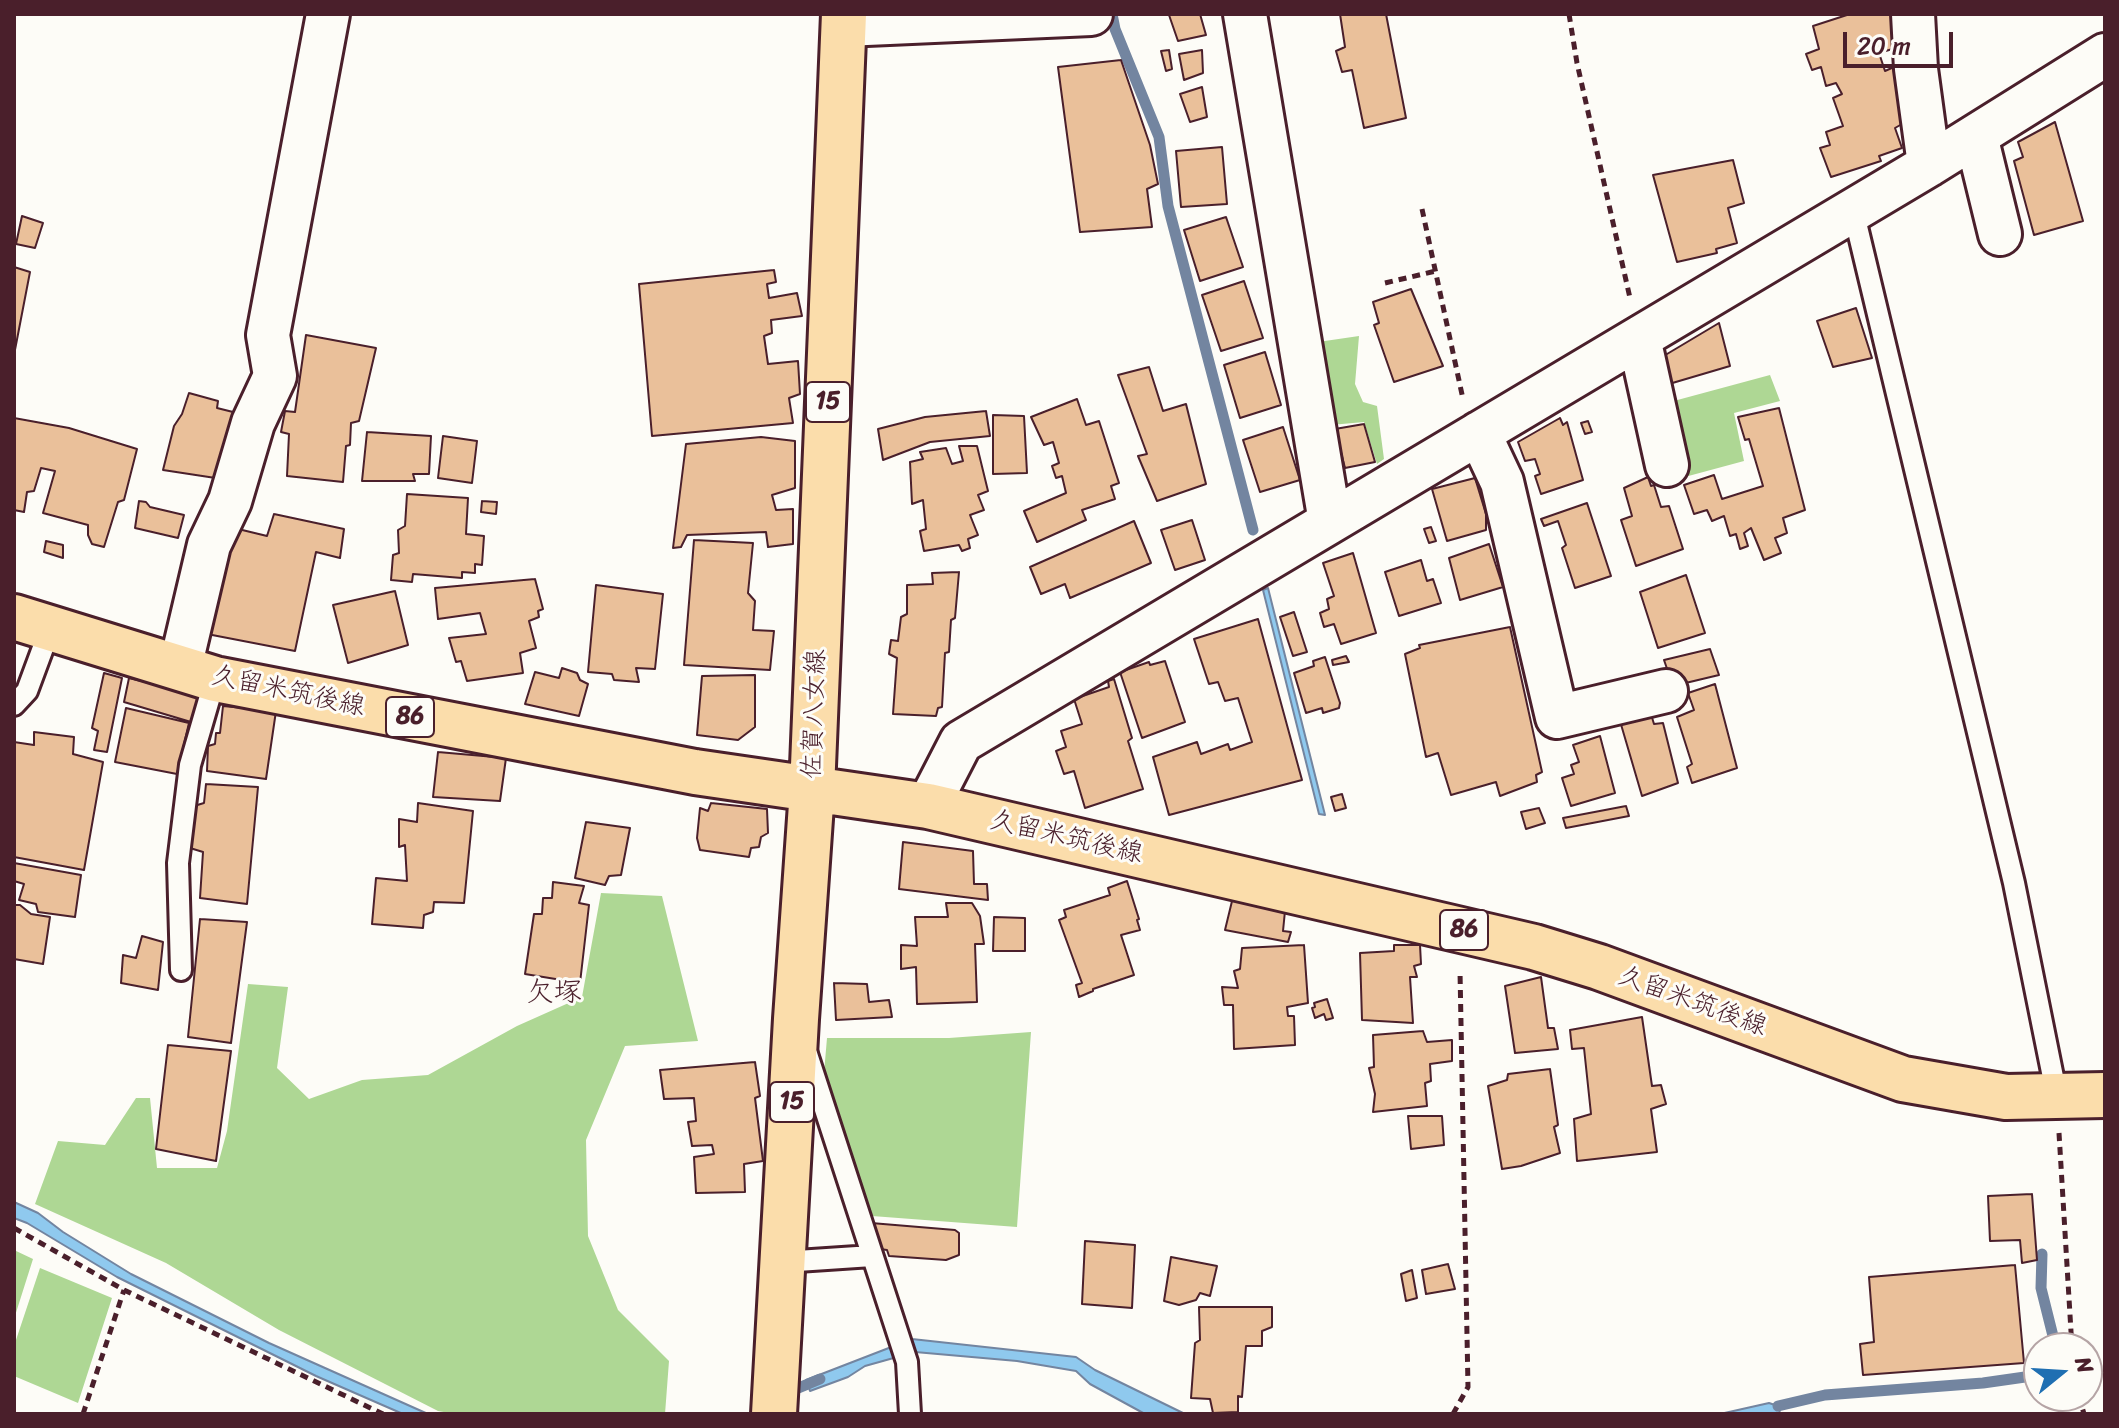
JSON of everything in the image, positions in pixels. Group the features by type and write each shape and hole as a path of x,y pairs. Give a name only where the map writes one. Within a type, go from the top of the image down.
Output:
{"main road":[{"name":"佐賀八女線","path":"774,1414 812,790 844,19"},
{"name":"久留米筑後線","path":"32,623 197,673 695,772 928,806 1534,947 1599,967 1903,1079 2006,1097 2105,1095"}],"street":[{"path":"197,673 209,545 230,501 253,423 275,376 268,335 328,14"},
{"path":"844,19 1091,14"},
{"path":"1245,14 1330,522"},
{"path":"1913,14 1916,69 1929,165"},
{"path":"928,806 961,742 1475,436 1635,321 1853,210 2105,55"},
{"path":"1976,136 2000,234"},
{"path":"1635,321 1667,465"},
{"path":"1475,436 1502,482 1557,717 1666,691"}],"lane":[{"path":"1853,210 2014,883 2057,1097"},
{"path":"14,705 27,691 32,623"},
{"path":"181,970 180,849 197,673"},
{"path":"796,1019 907,1362 910,1414"},
{"path":"782,1262 872,1256"}],"path":[{"path":"1569,14 1577,63 1635,321"},
{"path":"1422,209 1475,436"},
{"path":"1385,283 1436,271"},
{"path":"1453,1414 1468,1387 1459,929"},
{"path":"2057,1097 2071,1332"},
{"path":"14,1228 124,1290 383,1414"},
{"path":"83,1414 124,1290"}],"green space":[{"path":"1359,336 1355,384 1363,402 1377,406 1384,459 1377,464 1364,422 1331,425 1318,342"},
{"path":"1770,375 1780,401 1734,413 1744,461 1681,478 1670,402"},
{"path":"601,893 662,896 698,1041 625,1046 586,1140 588,1236 618,1310 669,1361 665,1414 455,1414 438,1411 279,1330 166,1263 35,1204 58,1141 105,1145 136,1098 150,1098 157,1168 217,1168 227,1131 248,984 288,987 277,1068 309,1099 362,1080 428,1075 517,1026 582,997"},
{"path":"1031,1032 1017,1227 872,1216 824,1073 827,1038 949,1038"},
{"path":"14,1250 33,1259 14,1319"},
{"path":"40,1268 112,1298 78,1403 14,1376 14,1346"}],"water":[{"path":"1268,588 1325,815 1319,814 1263,590"},
{"path":"14,1202 38,1213 131,1274 269,1343 428,1414 403,1414 316,1376 117,1277 14,1218"},
{"path":"912,1339 1076,1357 1095,1370 1185,1414 1145,1414 1090,1384 1076,1371 1017,1361 915,1352 865,1366 848,1377 810,1391 806,1380"},
{"path":"1769,1403 1778,1406 1780,1413 1720,1414"}],"building":[{"path":"1200,14 1206,35 1178,41 1169,15"},
{"path":"1340,14 1386,14 1406,118 1364,128 1352,70 1342,72 1336,51 1345,47"},
{"path":"1850,14 1896,14 1906,45 1879,53 1885,71 1894,67 1913,116 1901,120 1902,124 1895,128 1902,148 1879,156 1881,161 1831,177 1820,148 1830,145 1826,132 1843,126 1833,98 1842,94 1836,83 1826,86 1821,67 1812,70 1806,54 1819,49 1813,26"},
{"path":"1169,50 1172,69 1166,71 1161,51"},
{"path":"1202,50 1203,73 1184,80 1179,54"},
{"path":"1121,60 1150,145 1158,184 1147,189 1152,227 1080,232 1058,67"},
{"path":"1202,87 1207,117 1190,122 1180,94"},
{"path":"2055,122 2083,221 2034,235 2014,161 2023,157 2018,142"},
{"path":"1222,147 1227,204 1181,207 1176,151"},
{"path":"1733,160 1744,203 1728,208 1737,243 1716,249 1717,253 1677,262 1653,175"},
{"path":"22,216 43,223 35,248 16,244"},
{"path":"1226,217 1243,267 1200,281 1184,230"},
{"path":"14,267 30,272 14,355"},
{"path":"774,270 776,282 767,284 769,298 797,293 802,316 771,320 772,333 764,336 768,364 798,361 800,394 789,398 793,423 652,436 639,284"},
{"path":"1244,281 1263,338 1221,351 1202,295"},
{"path":"1411,289 1443,366 1394,382 1374,325 1379,323 1373,302"},
{"path":"1856,308 1872,358 1833,367 1817,321"},
{"path":"1719,323 1730,366 1669,384 1662,357"},
{"path":"306,335 376,348 359,421 351,423 343,482 287,476 289,434 281,432 285,411 295,412"},
{"path":"1265,352 1281,405 1240,418 1224,365"},
{"path":"1149,367 1163,411 1186,404 1206,484 1157,501 1138,456 1147,454 1118,375"},
{"path":"189,393 218,401 217,408 237,413 222,479 163,470 174,426"},
{"path":"1077,399 1086,425 1099,421 1119,483 1111,486 1115,499 1082,510 1086,520 1037,542 1024,511 1066,493 1062,476 1056,478 1052,466 1059,463 1053,442 1044,445 1031,417"},
{"path":"1779,408 1805,510 1783,518 1787,533 1775,538 1781,553 1764,560 1751,528 1744,533 1748,546 1740,549 1736,534 1730,536 1724,516 1712,521 1707,510 1694,514 1684,485 1714,475 1722,499 1763,486 1749,439 1745,440 1738,417"},
{"path":"986,411 990,436 930,442 883,460 878,429 925,417"},
{"path":"993,415 1024,416 1027,473 993,474"},
{"path":"14,418 69,428 137,449 124,500 118,502 104,547 92,544 88,525 43,513 55,471 41,468 34,491 27,492 24,512 14,510"},
{"path":"1560,418 1563,425 1567,422 1583,480 1541,494 1535,476 1540,474 1535,459 1525,461 1518,442"},
{"path":"1588,421 1592,432 1585,434 1581,423"},
{"path":"1364,424 1375,462 1345,468 1335,429"},
{"path":"1283,427 1300,480 1260,492 1243,440"},
{"path":"367,432 431,436 429,474 413,474 415,481 362,481"},
{"path":"443,436 477,441 472,483 438,478"},
{"path":"761,437 795,441 795,488 772,495 776,510 793,509 793,544 768,547 766,532 687,535 681,547 673,548 686,444"},
{"path":"959,446 977,446 988,491 978,495 984,510 970,515 978,535 968,539 970,548 962,551 959,545 924,551 920,531 926,529 923,500 912,504 910,462 923,459 920,452 946,448 952,464 963,461"},
{"path":"1648,477 1661,507 1669,506 1683,549 1636,566 1621,520 1632,516 1624,488"},
{"path":"1475,478 1486,514 1486,530 1447,541 1432,489"},
{"path":"407,494 468,498 466,534 484,536 482,565 475,564 475,573 462,572 462,578 413,574 412,582 391,580 393,555 399,553 398,530 405,526"},
{"path":"139,501 146,502 150,507 184,515 178,538 135,528"},
{"path":"482,501 497,502 496,514 481,512"},
{"path":"1587,503 1611,576 1575,588 1562,548 1566,545 1558,521 1544,526 1541,519"},
{"path":"274,514 344,529 340,558 316,552 295,651 207,634 234,528 267,536"},
{"path":"1192,520 1205,560 1175,570 1161,530"},
{"path":"1134,521 1151,563 1070,598 1065,584 1041,594 1030,567"},
{"path":"1431,527 1436,541 1429,543 1424,529"},
{"path":"694,540 753,543 748,593 755,601 753,630 774,631 770,670 684,665"},
{"path":"46,541 63,545 63,558 44,552"},
{"path":"1489,544 1503,587 1460,600 1449,558"},
{"path":"1353,553 1376,633 1341,644 1334,624 1324,627 1320,613 1329,609 1327,599 1334,596 1323,563"},
{"path":"1421,560 1427,581 1433,579 1441,603 1399,616 1385,572"},
{"path":"959,572 955,618 951,620 949,652 945,653 942,707 938,708 936,716 893,714 897,658 889,654 891,640 898,641 901,617 907,614 907,585 933,584 932,573"},
{"path":"1686,575 1705,633 1658,648 1640,592"},
{"path":"535,579 543,609 538,611 539,617 529,621 536,648 520,653 523,673 467,681 461,661 456,662 449,638 486,634 480,613 438,619 435,588"},
{"path":"596,585 663,594 655,669 636,668 639,682 614,680 612,674 588,672"},
{"path":"395,591 408,645 348,663 333,605"},
{"path":"1294,612 1307,652 1293,656 1280,617"},
{"path":"1258,619 1302,780 1169,815 1153,757 1197,742 1201,754 1228,744 1230,750 1252,742 1238,698 1225,701 1218,682 1209,684 1194,639"},
{"path":"1510,627 1542,772 1536,775 1537,782 1500,796 1496,782 1451,795 1438,753 1426,757 1405,654 1420,648 1419,645"},
{"path":"1710,649 1719,675 1673,686 1664,660"},
{"path":"1346,656 1349,662 1333,665 1332,660"},
{"path":"1325,657 1339,708 1323,713 1322,708 1306,713 1294,673 1314,666 1313,661"},
{"path":"1165,661 1185,722 1142,738 1120,672 1149,662 1150,665"},
{"path":"562,668 577,673 580,680 588,684 579,716 525,704 535,672 559,678"},
{"path":"104,673 122,678 107,752 94,750 98,731 92,728"},
{"path":"755,675 755,727 738,740 697,735 702,676"},
{"path":"129,678 199,695 191,722 124,702"},
{"path":"1114,679 1143,789 1085,808 1074,771 1064,774 1056,751 1066,747 1061,731 1082,724 1074,699 1109,687 1108,681"},
{"path":"1715,684 1737,768 1692,783 1687,767 1692,764 1677,717 1694,710 1688,693"},
{"path":"223,706 276,711 266,779 207,771 208,746 215,744 216,733 220,733"},
{"path":"126,708 189,723 177,774 115,762"},
{"path":"1650,711 1654,724 1663,723 1678,783 1642,796 1620,721"},
{"path":"34,732 74,737 73,754 103,762 84,870 14,857 14,742 34,745"},
{"path":"1600,736 1615,793 1571,806 1562,778 1574,774 1571,765 1579,762 1573,745"},
{"path":"438,752 506,758 500,801 433,797"},
{"path":"206,784 258,787 247,904 200,898 203,852 190,848 194,806 204,803"},
{"path":"1342,794 1346,808 1335,811 1331,797"},
{"path":"418,803 473,811 464,903 434,902 433,912 424,915 423,928 372,924 376,878 407,881 405,845 399,847 399,819 417,822"},
{"path":"711,803 767,809 768,833 761,837 759,847 751,848 749,857 700,850 697,838 700,808 708,811"},
{"path":"1626,806 1629,816 1566,828 1563,818"},
{"path":"1539,808 1545,823 1526,829 1521,812"},
{"path":"586,822 630,828 621,875 609,876 605,885 575,878"},
{"path":"903,842 973,851 974,884 987,884 988,900 899,889"},
{"path":"14,863 81,875 75,917 38,912 36,904 19,900 24,884 14,881"},
{"path":"1127,881 1140,930 1121,935 1134,975 1079,997 1076,985 1082,983 1059,920 1066,917 1064,910 1110,895 1108,888"},
{"path":"553,882 584,886 579,903 589,905 580,983 525,974 534,914 542,914 543,898 552,898"},
{"path":"1233,897 1285,911 1283,931 1291,932 1288,942 1225,930"},
{"path":"946,903 972,903 980,916 984,944 975,944 977,1002 917,1004 916,967 901,969 901,945 917,946 915,917 948,917"},
{"path":"14,905 20,905 31,914 50,917 43,964 14,959"},
{"path":"994,917 1025,918 1025,951 993,951"},
{"path":"200,919 247,922 231,1043 188,1037"},
{"path":"142,936 163,942 158,990 121,983 123,955 136,958"},
{"path":"1304,945 1308,1003 1287,1007 1288,1016 1294,1016 1295,1045 1234,1049 1233,1005 1224,1005 1222,987 1238,988 1234,971 1240,969 1242,948"},
{"path":"1394,945 1420,945 1421,964 1414,966 1417,977 1410,977 1413,1023 1362,1020 1360,953 1394,951"},
{"path":"1541,977 1548,1028 1554,1028 1558,1049 1515,1053 1505,986"},
{"path":"834,983 867,984 869,1002 889,1000 892,1017 836,1020"},
{"path":"1327,999 1333,1018 1326,1020 1324,1014 1315,1018 1314,1003"},
{"path":"1642,1017 1652,1086 1661,1085 1666,1104 1651,1109 1657,1152 1577,1161 1574,1119 1591,1114 1584,1048 1572,1049 1570,1030"},
{"path":"1423,1031 1427,1042 1452,1040 1452,1061 1430,1064 1431,1081 1425,1083 1427,1106 1373,1112 1375,1094 1369,1068 1374,1067 1373,1035"},
{"path":"168,1045 231,1051 216,1161 156,1149"},
{"path":"755,1062 760,1096 755,1098 763,1161 744,1164 745,1192 696,1193 694,1157 714,1154 712,1145 692,1146 688,1122 696,1121 694,1098 664,1099 660,1070"},
{"path":"1550,1069 1558,1125 1554,1127 1560,1153 1502,1169 1488,1086 1507,1080 1508,1074"},
{"path":"1408,1116 1442,1116 1444,1145 1411,1149"},
{"path":"2032,1194 2037,1260 2022,1263 2020,1240 1990,1241 1988,1196"},
{"path":"871,1223 955,1230 959,1233 959,1255 946,1260 889,1256 887,1250 880,1249"},
{"path":"1085,1241 1135,1245 1132,1308 1082,1304"},
{"path":"1171,1257 1217,1266 1210,1296 1200,1293 1196,1300 1179,1305 1164,1301"},
{"path":"1448,1264 1455,1289 1426,1294 1422,1270"},
{"path":"2015,1265 2023,1363 1863,1375 1860,1344 1874,1342 1869,1277"},
{"path":"1412,1270 1417,1298 1406,1301 1401,1274"},
{"path":"1199,1307 1272,1307 1272,1327 1262,1331 1262,1346 1246,1346 1238,1412 1213,1413 1210,1399 1191,1398 1195,1343 1200,1340"}],"waterway":[{"path":"1112,14 1115,29 1159,137 1168,206 1253,530"},
{"path":"2042,1254 2041,1288 2052,1332"},
{"path":"1778,1406 1825,1395 2023,1377"},
{"path":"784,1394 820,1379"}],"district":[{"name":"欠塚","path":"554,994"}]}
